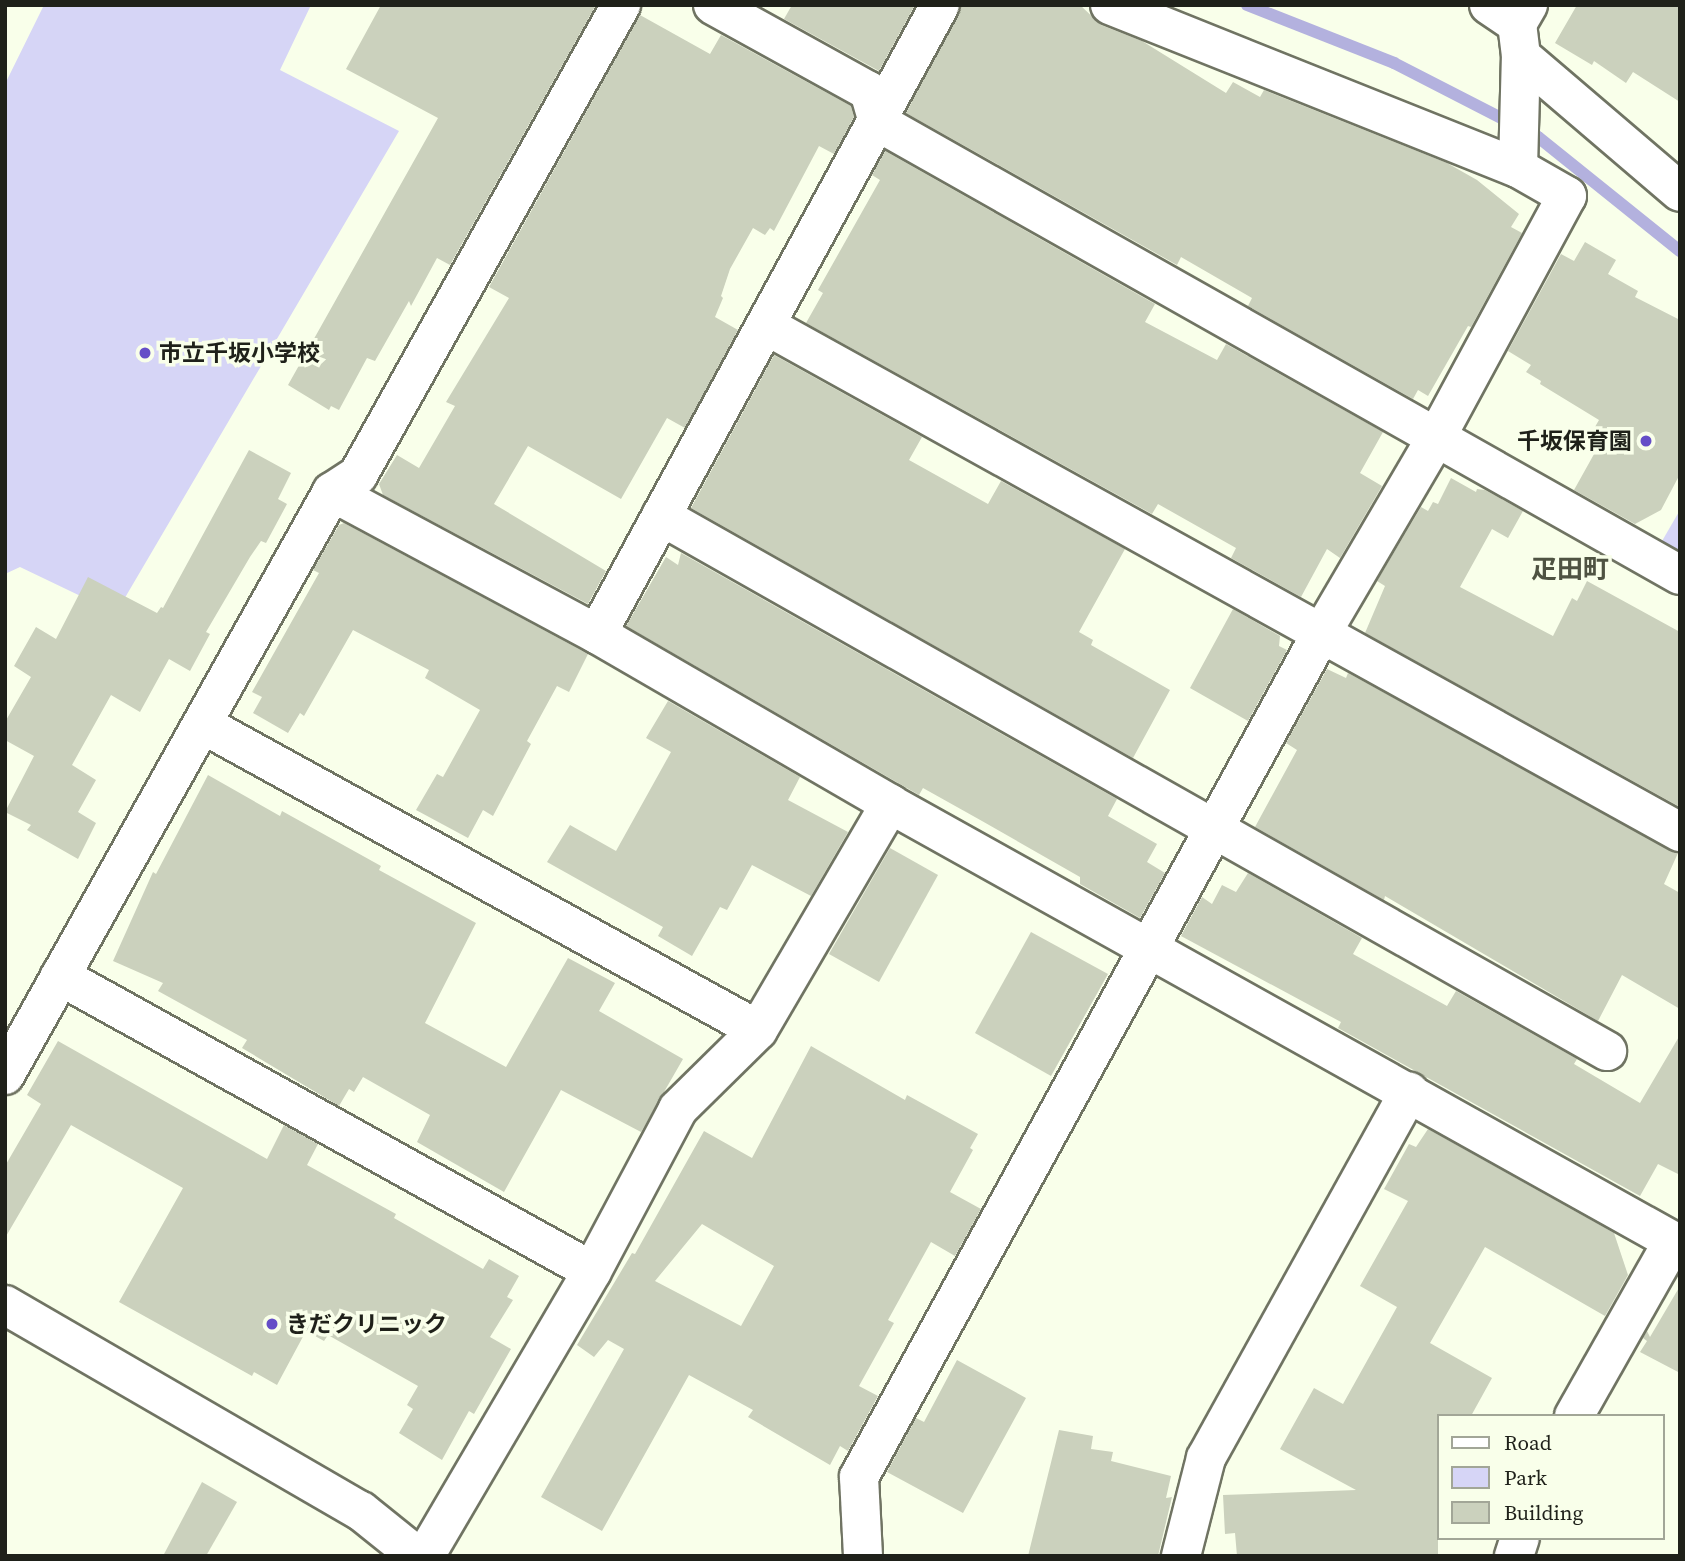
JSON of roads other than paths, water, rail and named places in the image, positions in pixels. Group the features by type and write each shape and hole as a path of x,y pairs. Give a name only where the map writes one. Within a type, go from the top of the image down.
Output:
{"street":[{"path":"5,1075 204,725 332,492 358,475 621,5"},
{"path":"713,5 869,91 878,122 1680,575"},
{"path":"597,634 940,5"},
{"path":"863,1556 859,1477 1321,634 1437,436 1567,196 1518,153 1110,5"},
{"path":"1515,36 1518,153"},
{"path":"1515,36 1675,175"},
{"path":"767,326 1680,832"},
{"path":"332,492 597,634 890,804 1676,1243 1575,1414"},
{"path":"661,516 1607,1051"},
{"path":"204,725 758,1030"},
{"path":"425,1556 592,1270 678,1109 758,1030 890,804"},
{"path":"60,976 592,1270"},
{"path":"1181,1556 1206,1458 1409,1092"},
{"path":"5,1305 361,1511 417,1556"}],"waterway":[{"path":"1247,5 1394,63 1538,137 1680,251"}],"place":[{"name":"市立千坂小学校","path":"145,353"},
{"name":"千坂保育園","path":"1646,441"},
{"name":"きだクリニック","path":"272,1324"}],"district":[{"name":"疋田町","path":"1570,570"}]}
